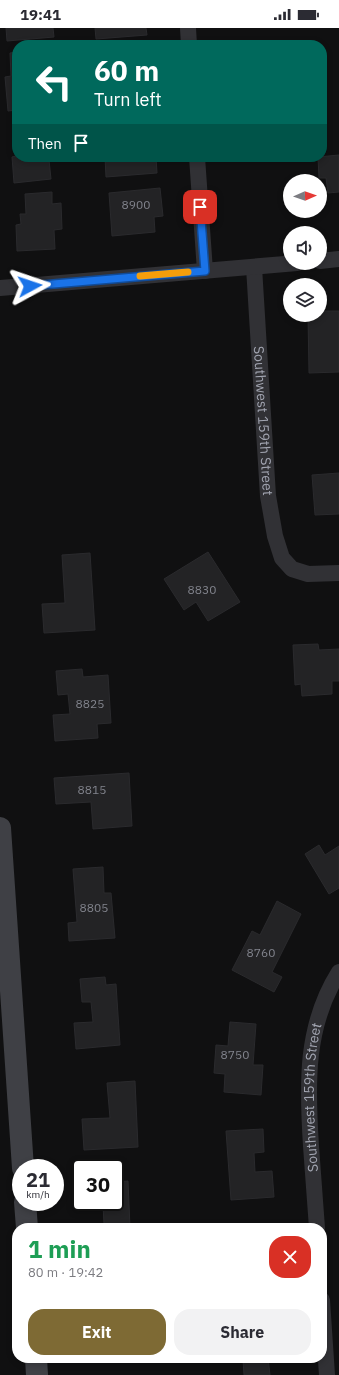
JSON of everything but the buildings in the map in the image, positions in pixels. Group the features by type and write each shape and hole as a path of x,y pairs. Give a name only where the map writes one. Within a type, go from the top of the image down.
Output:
{"street":[{"path":"188,28 189,40"},
{"path":"197,162 205,271"},
{"path":"327,260 339,259"},
{"path":"0,288 283,264"},
{"name":"Southwest 159th Street","path":"254,267 270,510 275,536 282,558 292,569 308,574 339,573"},
{"path":"0,828 21,1159"},
{"name":"Southwest 159th Street","path":"317,1223 309,1116 309,1064 313,1036 320,1009 332,982 339,972"},
{"path":"26,1211 27,1223"},
{"path":"36,1363 37,1375"},
{"path":"326,1363 327,1375"}],"slow traffic":[{"path":"140,276 188,272"}],"route":[{"path":"30,286 205,271 200,207"}]}
